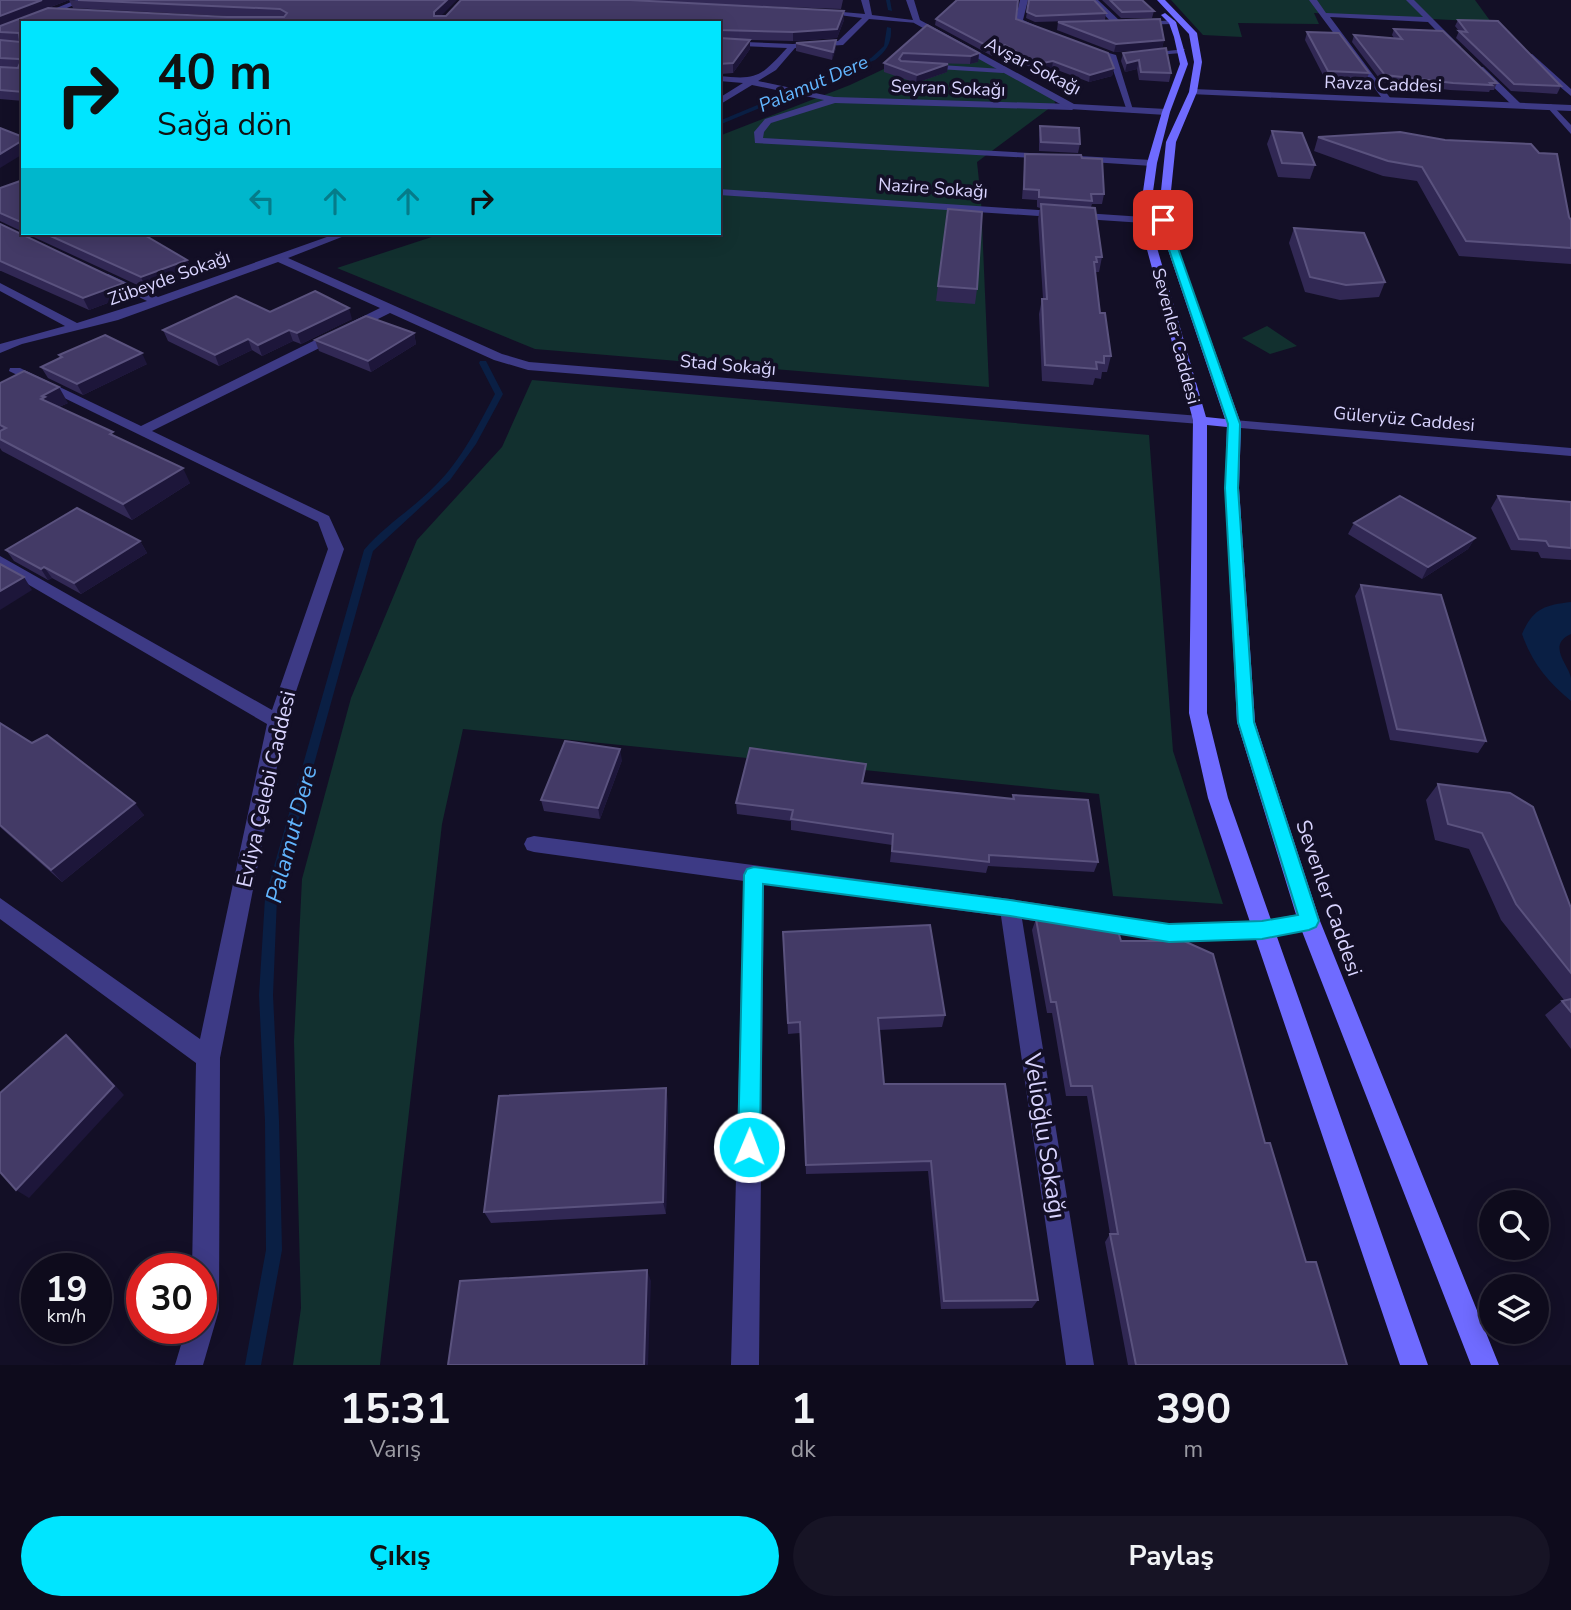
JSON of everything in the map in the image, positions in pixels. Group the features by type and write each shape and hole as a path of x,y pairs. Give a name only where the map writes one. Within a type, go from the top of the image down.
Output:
{"main road":[{"name":"Sevenler Caddesi","path":"1156,1 1172,22 1182,51 1184,91 1166,112 1152,163 1144,220 1200,420 1198,713 1218,798 1414,1365"},
{"name":"Sevenler Caddesi","path":"1156,1 1193,33 1198,62 1184,91 1171,142 1163,220 1234,424 1231,488 1246,722 1309,921 1485,1365"},
{"name":"Sevenler Caddesi","path":"1200,420 1234,424"}],"street":[{"path":"28,21 82,0"},
{"path":"721,43 793,46 840,43 867,17 869,12 865,0"},
{"path":"810,12 917,21 910,0"},
{"path":"1024,0 1018,21 1027,26 1053,30"},
{"path":"1094,0 1118,24"},
{"path":"1313,0 1387,99"},
{"path":"1410,0 1518,106"},
{"path":"50,12 78,14"},
{"path":"1325,15 1430,20"},
{"name":"Avşar Sokağı","path":"917,21 1072,107 1166,112"},
{"path":"1105,24 1172,22"},
{"path":"14,27 21,24"},
{"path":"1076,44 1113,57 1127,56"},
{"path":"721,101 773,68 793,46"},
{"path":"1520,48 1571,93"},
{"path":"1141,55 1182,51"},
{"path":"1113,57 1131,111"},
{"path":"916,66 1003,71"},
{"name":"Seyran Sokağı","path":"721,78 752,82 834,100 1072,107"},
{"name":"Ravza Caddesi","path":"1184,91 1571,108"},
{"path":"834,100 768,121 759,132 758,141 1055,158"},
{"path":"1550,107 1571,131"},
{"path":"1069,159 1152,163"},
{"name":"Nazire Sokağı","path":"721,192 1144,220"},
{"name":"Zübeyde Sokağı","path":"0,349 18,341 114,317 341,235"},
{"name":"Stad Sokağı","path":"276,257 498,357 528,366 1200,420"},
{"path":"96,272 156,301"},
{"path":"0,286 74,326"},
{"path":"142,431 390,308"},
{"path":"7,375 18,341"},
{"name":"Evliya Çelebi Caddesi","path":"7,375 142,431 324,519 336,549 277,721 208,1058 206,1253"},
{"name":"Güleryüz Caddesi","path":"1234,424 1571,452"},
{"path":"0,561 277,721"},
{"path":"534,844 1010,908 1169,933 1262,930 1309,921"},
{"path":"745,1365 754,875"},
{"path":"0,906 208,1058"},
{"name":"Velioğlu Sokağı","path":"1010,908 1080,1365"},
{"path":"189,1365 195,1344"}],"green space":[{"path":"1171,0 1475,0 1491,22 1314,13 1319,24 1238,23 1242,37 1203,35"},
{"path":"923,30 1054,94 1055,104 977,162 989,387 535,349 337,268 438,235 721,235 721,135 850,85 903,60"},
{"path":"1267,326 1297,346 1270,354 1242,338"},
{"path":"532,380 1149,435 1173,751 1223,904 1113,896 1099,794 463,729 442,824 380,1365 293,1365 301,1308 294,1041 302,879 351,698 417,540 502,447"}],"water":[{"path":"1571,602 1571,634 1560,644 1559,649 1571,678 1571,701 1542,671 1522,634 1530,619 1540,610"}],"building":[{"path":"0,0 42,0 0,16"},
{"path":"78,0 447,0 434,12 434,16 446,16 461,0 630,0 844,11 837,29 793,32 721,30 721,21 21,21 21,61 0,58 0,40 20,42 19,33 0,32 0,26 48,8 227,17 284,17 287,13 280,9"},
{"path":"957,0 1018,0 1016,19 1108,53 1114,68 1090,75 1053,61 1037,64 1005,45 993,49 936,19"},
{"path":"1029,0 1094,0 1106,13 1036,16 1027,12"},
{"path":"1110,0 1142,0 1154,11 1122,12"},
{"path":"1160,19 1164,40 1116,44 1058,22"},
{"path":"1458,20 1498,21 1561,86 1514,84 1459,31 1467,32"},
{"path":"927,25 979,53 971,56 903,53 899,59 901,61 948,64 917,75 884,63"},
{"path":"1394,29 1443,31 1497,83 1453,83 1385,75 1354,35 1402,39"},
{"path":"1307,32 1339,33 1369,73 1328,71"},
{"path":"721,38 750,40 733,63 721,64"},
{"path":"836,40 833,52 796,43"},
{"path":"1166,48 1171,73 1141,72 1139,60 1127,63 1123,53"},
{"path":"21,61 21,92 0,90 0,67 18,68"},
{"path":"1040,126 1079,128 1080,144 1041,142"},
{"path":"0,128 21,136 21,141 0,154"},
{"path":"1272,131 1302,133 1315,165 1282,163"},
{"path":"1400,132 1445,140 1531,144 1539,153 1557,154 1571,220 1571,248 1466,241 1422,167 1388,161 1318,137"},
{"path":"1025,154 1081,155 1082,158 1102,159 1104,194 1091,194 1092,201 1039,197 1039,190 1024,189"},
{"path":"21,181 21,222 0,213 0,188"},
{"path":"1041,204 1095,208 1102,257 1096,257 1097,262 1094,262 1100,313 1105,313 1111,356 1104,356 1104,363 1096,362 1097,369 1045,365 1042,299 1047,299"},
{"path":"948,209 982,212 977,289 938,286"},
{"path":"0,224 124,283 83,298 0,261"},
{"path":"1294,228 1364,233 1385,282 1346,285 1310,277"},
{"path":"48,235 144,235 187,260 141,277"},
{"path":"315,291 349,308 297,333 289,330 258,345 248,339 215,355 163,330 236,296 270,312"},
{"path":"366,316 414,333 368,361 315,340"},
{"path":"105,335 142,353 77,384 41,367 62,357 59,355"},
{"path":"24,371 59,387 41,399 183,468 123,504 0,439 0,431 6,428 0,425 0,383"},
{"path":"1400,496 1475,538 1428,567 1354,523"},
{"path":"1498,496 1571,502 1571,548 1549,546 1546,541 1519,539"},
{"path":"77,508 140,541 74,583 6,550"},
{"path":"0,564 24,577 0,591"},
{"path":"1361,585 1441,595 1486,741 1397,729"},
{"path":"0,723 32,743 47,735 135,803 51,870 0,825"},
{"path":"565,741 620,749 598,808 541,800"},
{"path":"750,748 866,764 862,783 1014,799 1013,795 1088,800 1098,862 989,855 989,862 892,851 893,834 791,819 793,810 736,803"},
{"path":"1438,784 1510,793 1533,807 1571,908 1571,973 1516,904 1482,833 1448,824"},
{"path":"1036,919 1118,931 1121,941 1184,941 1213,954 1265,1143 1270,1143 1306,1262 1316,1262 1347,1365 1136,1365 1110,1234 1118,1234 1092,1086 1071,1086 1056,1002 1051,1002"},
{"path":"930,925 945,1015 878,1018 884,1084 1005,1084 1038,1300 944,1301 931,1161 806,1165 800,1022 788,1023 783,932"},
{"path":"1571,999 1571,1012 1562,1001"},
{"path":"66,1035 114,1086 16,1190 0,1172 0,1093"},
{"path":"666,1088 663,1202 484,1212 499,1096"},
{"path":"647,1270 644,1365 448,1365 460,1281"}],"waterway":[{"name":"Palamut Dere","path":"888,0 890,10"},
{"name":"Palamut Dere","path":"721,122 873,59 886,46 889,28"},
{"name":"Palamut Dere","path":"253,1365 274,1250 266,995 271,898 369,550 447,479 472,444 499,394 483,363"}],"route":[{"path":"749,1147 754,875 1010,908 1169,933 1262,930 1309,921 1246,722 1231,488 1234,424 1163,220"}]}
